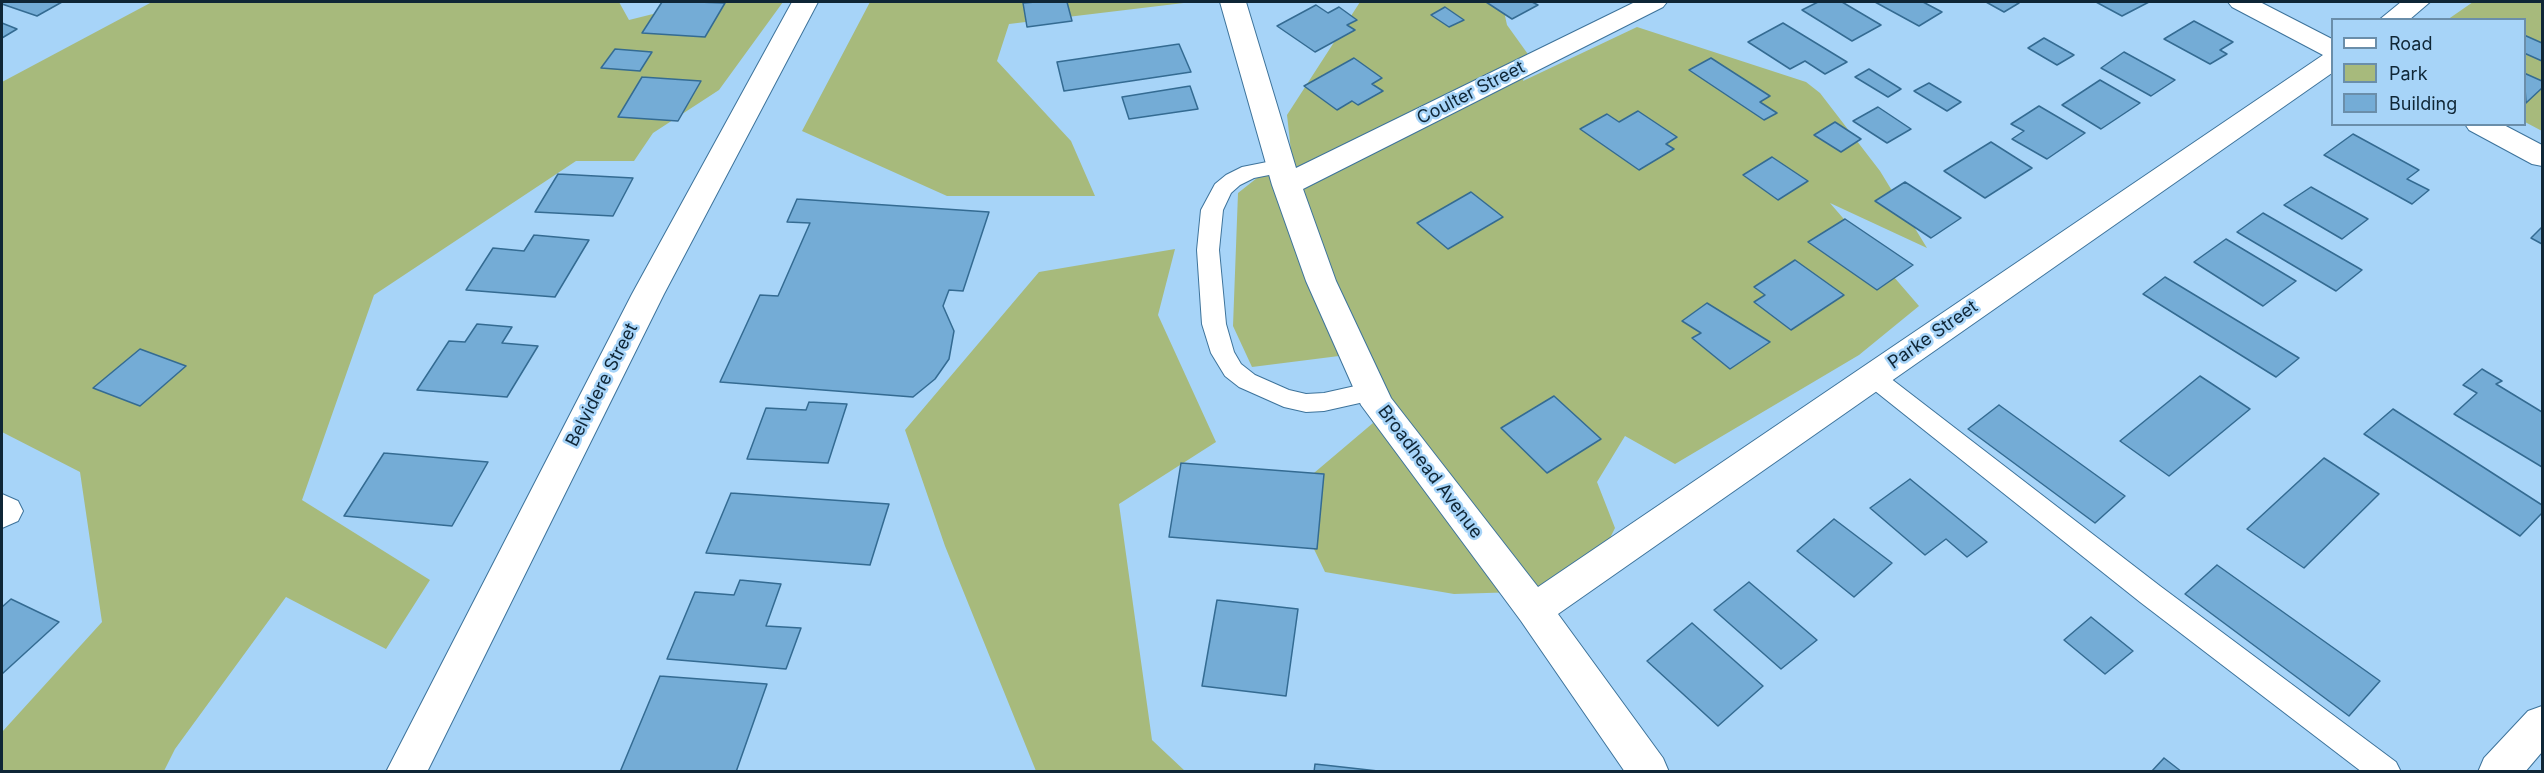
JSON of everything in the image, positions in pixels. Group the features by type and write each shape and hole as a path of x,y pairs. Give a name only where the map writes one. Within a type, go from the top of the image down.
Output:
{"street":[{"name":"Belvidere Street","path":"406,771 648,294 805,2"},
{"name":"Broadhead Avenue","path":"1233,2 1284,176 1321,281 1378,405 1534,610 1649,771"},
{"name":"Coulter Street","path":"1284,176 1654,2"},
{"path":"2241,2 2331,48"},
{"path":"2394,18 2417,2"},
{"name":"Parke Street","path":"1534,610 2331,62"},
{"path":"2483,126 2542,157"},
{"path":"2498,771 2542,724"}],"lane":[{"path":"1284,176 1249,172 1222,189 1212,210 1208,250 1213,314 1223,353 1233,370 1247,381 1284,398 1306,403 1324,402 1373,391"},
{"path":"1873,377 2151,594 2386,771"}],"green space":[{"path":"152,2 619,2 629,20 701,2 783,2 719,90 653,133 634,161 576,161 374,295 302,500 430,580 386,649 286,597 175,749 164,771 2,771 2,732 102,622 80,472 2,432 2,82"},
{"path":"870,2 1192,2 1009,24 997,61 1071,141 1095,196 947,196 802,131"},
{"path":"1360,2 1502,2 1507,25 1530,57 1523,81 1637,27 1806,82 1820,93 1880,171 1927,248 1830,203 1919,306 1859,355 1675,464 1625,436 1597,482 1615,528 1584,590 1454,594 1325,572 1288,495 1373,423 1339,356 1252,367 1233,326 1238,193 1291,151 1287,115"},
{"path":"2473,2 2542,2 2542,131 2526,123 2526,18 2450,18"},
{"path":"1175,249 1158,315 1216,442 1119,504 1152,740 1185,771 1036,771 945,546 905,430 1039,272"}],"building":[{"path":"2,2 62,2 37,16 2,4"},
{"path":"662,2 725,3 705,37 642,33"},
{"path":"1067,2 1072,21 1027,27 1023,3"},
{"path":"1486,2 1532,2 1538,5 1512,19"},
{"path":"1818,2 1842,2 1881,25 1852,41 1802,10"},
{"path":"1875,2 1923,2 1942,12 1919,26"},
{"path":"1986,2 2015,2 2019,3 2004,12"},
{"path":"2096,2 2149,2 2122,16"},
{"path":"1316,5 1328,13 1339,7 1357,20 1347,25 1355,30 1315,52 1277,26"},
{"path":"1445,7 1464,20 1449,27 1431,15"},
{"path":"2194,21 2233,42 2220,50 2227,54 2210,64 2164,39"},
{"path":"2,23 17,29 2,38"},
{"path":"1783,23 1847,62 1825,74 1805,61 1790,69 1748,42"},
{"path":"2526,36 2542,43 2542,61 2526,54"},
{"path":"2044,38 2074,55 2057,65 2028,48"},
{"path":"1179,44 1191,72 1064,91 1057,62"},
{"path":"615,49 652,52 640,71 601,68"},
{"path":"2124,52 2175,80 2151,96 2101,68"},
{"path":"1354,58 1382,78 1372,84 1383,91 1358,105 1352,101 1337,110 1304,86"},
{"path":"1711,58 1770,96 1760,102 1777,113 1764,120 1689,70"},
{"path":"1869,69 1901,89 1888,97 1855,77"},
{"path":"2526,74 2542,81 2542,88 2526,103"},
{"path":"642,77 701,81 678,121 618,117"},
{"path":"2100,80 2140,103 2101,129 2062,105"},
{"path":"1929,83 1961,102 1947,111 1914,91"},
{"path":"1190,86 1198,109 1129,119 1122,97"},
{"path":"2039,106 2085,133 2047,159 2012,139 2024,131 2011,124"},
{"path":"1878,107 1911,129 1887,143 1853,121"},
{"path":"1638,111 1677,137 1666,144 1674,149 1639,170 1580,129 1607,114 1619,122"},
{"path":"1835,122 1861,139 1841,152 1814,135"},
{"path":"2353,134 2419,170 2407,179 2429,190 2412,204 2324,155"},
{"path":"1991,142 2032,168 1985,198 1944,171"},
{"path":"1772,157 1808,181 1778,200 1743,175"},
{"path":"558,174 633,178 613,216 535,212"},
{"path":"1905,182 1961,218 1931,238 1875,201"},
{"path":"2311,187 2368,219 2342,239 2284,205"},
{"path":"1471,192 1503,217 1448,249 1417,223"},
{"path":"797,199 989,212 963,291 949,290 943,306 954,331 949,359 935,379 913,397 720,382 760,295 778,296 810,223 787,222"},
{"path":"2263,213 2362,270 2336,291 2237,232"},
{"path":"1845,219 1913,265 1877,290 1808,242"},
{"path":"2542,227 2542,244 2531,238"},
{"path":"534,235 589,240 555,297 466,290 493,248 524,251"},
{"path":"2226,239 2296,281 2263,306 2194,262"},
{"path":"1795,260 1844,295 1791,330 1754,302 1765,295 1754,287"},
{"path":"2165,277 2299,358 2276,377 2143,294"},
{"path":"1707,303 1770,342 1730,369 1692,338 1701,333 1682,321"},
{"path":"477,324 512,327 502,343 538,346 507,397 417,390 449,341 465,342"},
{"path":"140,349 186,366 140,406 93,388"},
{"path":"2482,369 2502,381 2496,384 2542,412 2542,467 2454,414 2477,393 2463,385"},
{"path":"2200,376 2250,409 2169,476 2120,441"},
{"path":"1554,396 1601,439 1547,473 1501,428"},
{"path":"809,402 847,404 828,463 747,459 766,408 806,410"},
{"path":"1999,405 2125,496 2095,523 1968,429"},
{"path":"2393,409 2542,505 2542,513 2520,536 2364,434"},
{"path":"384,453 488,462 452,526 344,516"},
{"path":"2324,458 2379,494 2304,568 2247,529"},
{"path":"1181,463 1324,474 1317,549 1169,537"},
{"path":"1910,479 1987,542 1967,557 1946,539 1925,555 1870,508"},
{"path":"731,493 889,504 870,565 706,553"},
{"path":"1834,519 1892,563 1854,597 1797,551"},
{"path":"2217,565 2380,681 2349,716 2185,594"},
{"path":"740,580 781,584 766,626 801,628 786,669 667,659 695,592 734,595"},
{"path":"1749,582 1817,640 1781,669 1714,610"},
{"path":"11,599 59,622 2,674 2,607"},
{"path":"1217,600 1298,609 1286,696 1202,686"},
{"path":"2091,617 2133,651 2105,674 2064,640"},
{"path":"1692,623 1763,686 1718,726 1647,661"},
{"path":"660,676 767,684 736,772 620,772"},
{"path":"2164,758 2182,772 2151,772"},
{"path":"1315,764 1387,772 1314,772"}]}
